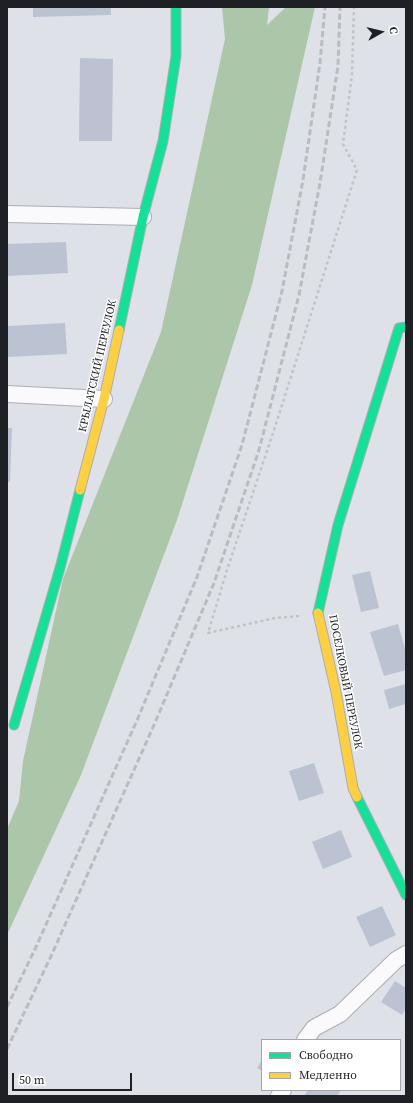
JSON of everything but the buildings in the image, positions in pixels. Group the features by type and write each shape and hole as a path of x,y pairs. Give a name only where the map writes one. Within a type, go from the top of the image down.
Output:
{"street":[{"name":"КРЫЛАТСКИЙ ПЕРЕУЛОК","path":"14,724 60,568 104,399 143,217 163,141 176,56 176,7"},
{"path":"7,214 143,217"},
{"name":"ПОСЕЛКОВЫЙ ПЕРЕУЛОК","path":"402,327 338,525 318,614 336,692 353,788 406,895"},
{"path":"7,394 104,399"},
{"path":"306,1039 314,1028 340,1014 396,960 406,954"}],"path":[{"path":"318,614 275,618 208,633 357,170 343,144 352,75 354,7"}],"green space":[{"path":"222,7 269,7 267,25 286,7 315,7 252,285 177,520 81,775 7,935 7,829 19,801 23,761 63,579 161,332 225,39"}],"railway":[{"path":"7,1007 36,947 138,718 197,577 242,445 282,291 303,180 320,63 325,7"},
{"path":"7,1049 52,954 154,725 214,583 259,450 299,295 320,183 338,66 340,7"}],"traffic: fast":[{"path":"119,330 143,217 163,141 176,56 176,7"},
{"path":"318,613 338,525 399,328 406,327"},
{"path":"14,725 60,568 80,490"},
{"path":"357,797 406,895"}],"traffic: slow":[{"path":"80,490 104,399 119,330"},
{"path":"318,613 336,692 353,788 357,797"}]}
